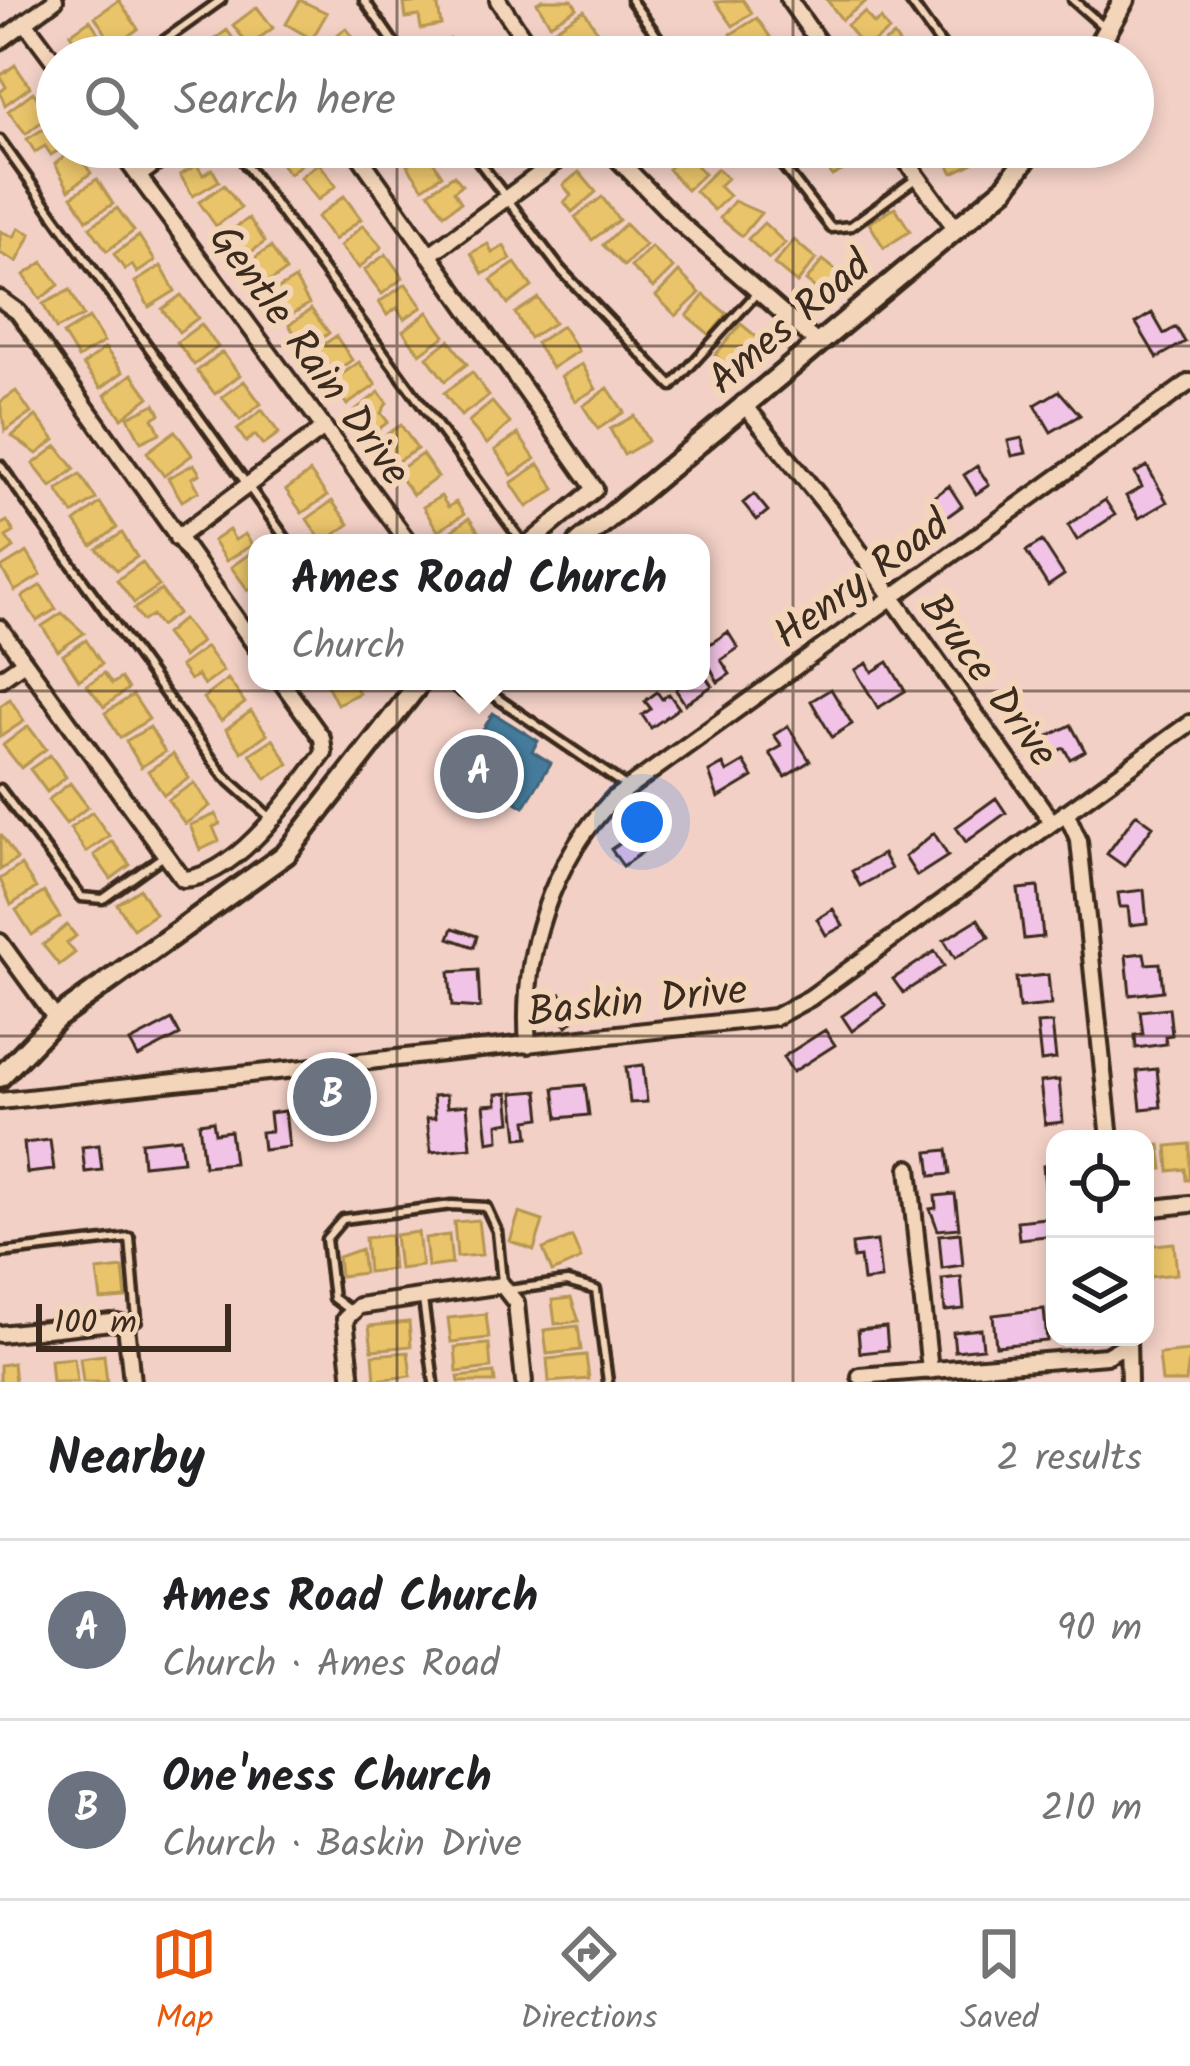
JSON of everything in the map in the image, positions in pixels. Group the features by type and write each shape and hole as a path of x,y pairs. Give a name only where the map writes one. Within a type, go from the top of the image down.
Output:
{"street":[{"path":"0,40 55,0"},
{"path":"498,0 522,36"},
{"path":"789,0 814,36"},
{"path":"1105,36 1124,0"},
{"path":"25,22 36,37"},
{"name":"Gentle Rain Drive","path":"132,168 402,534"},
{"path":"138,176 149,168"},
{"path":"367,168 595,489 538,534"},
{"path":"429,255 547,168"},
{"path":"625,168 817,343"},
{"path":"912,168 956,229"},
{"name":"Ames Road","path":"590,534 1005,188 1019,168"},
{"path":"0,299 18,312 248,637"},
{"name":"Henry Road","path":"528,1045 530,968 548,902 580,840 627,787 1190,382"},
{"name":"Bruce Drive","path":"743,403 830,510 1052,822"},
{"path":"177,538 324,428"},
{"path":"0,628 183,879 209,875 273,820 324,753 322,739 287,690"},
{"path":"0,679 24,662"},
{"path":"0,1077 56,1019 286,854 414,690"},
{"name":"Baskin Drive","path":"0,1101 775,1017 810,998 1190,723"},
{"name":"Bruce Drive","path":"1066,812 1079,841 1109,1130"},
{"path":"3,954 56,1019"},
{"path":"909,1168 931,1370"},
{"path":"1154,1208 1190,1204"},
{"path":"352,1382 349,1316 359,1306 504,1287 516,1303 524,1382"},
{"path":"0,1334 112,1322 126,1325 132,1382"},
{"path":"860,1376 1106,1356 1121,1346"},
{"path":"1129,1346 1129,1382"}],"lane":[{"path":"170,36 221,0"},
{"path":"364,0 389,36"},
{"path":"631,0 657,36"},
{"path":"908,0 935,36"},
{"path":"1073,0 1108,30"},
{"path":"0,140 284,534"},
{"path":"0,158 9,152"},
{"path":"249,168 520,534"},
{"path":"483,168 560,269 672,386 759,292"},
{"path":"784,168 831,228 850,226 918,176"},
{"path":"0,465 224,776 273,820"},
{"path":"459,690 494,696 627,787"},
{"path":"0,789 81,897 103,899 165,855"},
{"path":"349,1316 333,1298 326,1239 343,1220 452,1204 486,1208 497,1231 504,1287 567,1282 596,1290 608,1382"},
{"path":"0,1252 130,1238 137,1320 126,1325"},
{"path":"422,1297 434,1382"}],"building: Homes":[{"path":"119,0 138,29 128,36 107,36 95,17"},
{"path":"300,0 327,13 314,36 286,24"},
{"path":"437,0 441,25 421,29 419,16 406,18 404,4"},
{"path":"572,0 577,8 550,24 537,3"},
{"path":"743,0 752,13 733,26 716,2"},
{"path":"827,0 868,0 842,20"},
{"path":"257,7 273,28 262,36 241,36 233,25"},
{"path":"584,10 599,34 560,36 555,29"},
{"path":"865,12 874,24 881,19 889,31 882,36 855,36 847,25"},
{"path":"757,18 770,36 732,36"},
{"path":"90,20 101,36 71,36"},
{"path":"15,65 30,87 5,105 0,92 6,87 0,76"},
{"path":"33,92 36,126 26,134 8,111"},
{"path":"57,168 87,168 91,173 69,190"},
{"path":"192,168 199,168 203,175 212,169 219,181 193,196 180,175"},
{"path":"312,168 323,168 336,186 318,200 300,177"},
{"path":"409,168 437,168 442,175 423,188"},
{"path":"699,168 704,174 687,190 668,169"},
{"path":"717,169 727,178 719,186 729,196 714,210 695,191"},
{"path":"579,172 596,192 572,212 564,202 571,195 563,185"},
{"path":"454,175 462,185 454,191 461,202 444,214 429,192"},
{"path":"97,179 113,204 87,220 72,196"},
{"path":"224,185 241,208 216,226 199,202"},
{"path":"344,196 361,219 334,240 317,217"},
{"path":"602,197 619,220 592,240 575,217"},
{"path":"734,201 761,213 742,236 720,218"},
{"path":"895,207 910,231 884,248 869,223"},
{"path":"117,208 134,231 107,251 90,227"},
{"path":"249,218 265,242 240,260 223,236"},
{"path":"764,223 785,243 769,259 748,239"},
{"path":"625,224 645,245 624,266 603,245"},
{"path":"363,225 382,247 359,268 340,246"},
{"path":"19,228 31,234 17,262 0,253 0,231 14,237"},
{"path":"139,236 155,261 137,273 132,265 125,270 114,254"},
{"path":"794,240 816,259 797,283 774,264"},
{"path":"488,244 492,253 504,246 511,259 483,274 471,253"},
{"path":"271,247 286,271 260,288 245,264"},
{"path":"651,247 673,268 653,288 631,267"},
{"path":"386,254 403,278 382,294 364,270"},
{"path":"823,260 846,278 829,299 806,281"},
{"path":"43,262 59,285 40,299 24,275"},
{"path":"515,263 532,287 508,304 491,280"},
{"path":"161,266 175,291 149,307 135,282"},
{"path":"679,272 700,293 676,316 656,296"},
{"path":"295,279 309,304 282,320 268,295"},
{"path":"406,284 422,307 404,319 397,308 387,315 379,302"},
{"path":"70,290 83,316 56,329 43,304"},
{"path":"181,295 198,318 179,332 162,309"},
{"path":"704,295 727,314 710,335 687,316"},
{"path":"538,298 554,323 530,338 515,313"},
{"path":"311,309 329,333 306,350 289,325"},
{"path":"428,312 445,336 420,354 403,331"},
{"path":"89,318 104,342 78,358 63,334"},
{"path":"201,324 218,347 194,365 177,342"},
{"path":"741,324 764,343 738,374 715,355"},
{"path":"562,326 578,351 552,368 536,343"},
{"path":"336,336 352,360 326,378 310,354"},
{"path":"449,340 467,364 445,381 427,357"},
{"path":"105,348 123,372 101,388 83,365"},
{"path":"222,352 240,375 215,394 197,371"},
{"path":"359,362 376,385 347,405 331,382"},
{"path":"582,364 596,389 575,401 561,376"},
{"path":"472,372 489,396 461,416 444,393"},
{"path":"132,374 149,397 122,418 105,395"},
{"path":"244,381 261,404 240,420 222,397"},
{"path":"608,388 624,412 598,429 583,406"},
{"path":"16,391 31,413 5,431 0,402"},
{"path":"379,392 387,403 381,413 388,422 371,435 354,411"},
{"path":"492,402 510,423 487,444 468,422"},
{"path":"155,404 160,414 153,418 160,433 141,442 128,417"},
{"path":"262,410 279,433 263,445 255,435 246,442 237,429"},
{"path":"36,416 55,440 37,454 12,436"},
{"path":"634,416 648,441 624,455 610,429"},
{"path":"401,425 417,449 390,466 375,442"},
{"path":"175,431 192,455 164,476 147,452"},
{"path":"518,434 535,459 512,475 495,450"},
{"path":"57,446 75,469 51,487 33,464"},
{"path":"422,454 438,477 413,495 396,472"},
{"path":"194,464 200,474 192,478 199,491 182,501 168,478"},
{"path":"539,464 555,489 527,507 511,483"},
{"path":"310,472 327,496 302,513 286,490"},
{"path":"80,474 96,499 73,514 57,490"},
{"path":"441,496 448,507 456,502 464,514 438,531 423,507"},
{"path":"332,501 349,524 335,534 317,534 307,519"},
{"path":"100,503 117,528 92,546 75,522"},
{"path":"469,518 480,534 447,534"},
{"path":"7,521 14,532 6,537 14,548 0,558 0,525"},
{"path":"229,530 235,540 245,534 248,547 226,561 213,541"},
{"path":"122,533 137,557 117,570 97,549"},
{"path":"27,552 41,575 15,591 1,568"},
{"path":"248,555 248,590 231,567"},
{"path":"142,562 159,586 134,603 117,580"},
{"path":"41,585 56,609 37,621 22,597"},
{"path":"161,590 178,613 160,626 152,615 143,621 134,609"},
{"path":"62,613 84,633 58,651 42,626"},
{"path":"183,619 201,642 183,657 165,634"},
{"path":"86,640 102,664 79,680 63,655"},
{"path":"206,647 223,671 204,685 197,675 190,680 180,666"},
{"path":"104,673 112,684 121,678 128,689 104,707 87,685"},
{"path":"228,679 245,703 221,721 203,698"},
{"path":"330,690 357,690 359,693 337,704"},
{"path":"133,695 149,719 120,738 105,713"},
{"path":"10,699 24,721 0,737 0,706"},
{"path":"251,711 267,734 242,752 226,729"},
{"path":"28,726 46,749 21,768 3,745"},
{"path":"150,727 165,752 141,767 126,741"},
{"path":"273,739 289,764 266,779 250,754"},
{"path":"173,754 189,778 164,795 148,771"},
{"path":"50,755 66,777 47,792 30,769"},
{"path":"70,783 88,807 66,824 48,800"},
{"path":"194,783 210,806 185,824 168,800"},
{"path":"92,812 109,836 86,852 70,828"},
{"path":"216,814 220,824 213,827 219,841 200,850 190,825"},
{"path":"0,836 17,859 0,870"},
{"path":"112,841 130,865 111,879 94,855"},
{"path":"21,865 36,888 11,905 0,879"},
{"path":"140,889 155,914 133,929 117,904"},
{"path":"44,892 60,917 32,935 16,910"},
{"path":"67,925 76,936 67,943 75,953 59,965 43,945"},
{"path":"1190,1144 1190,1180 1186,1180 1185,1169 1169,1171 1167,1146"},
{"path":"1154,1145 1160,1145 1163,1169 1154,1170"},
{"path":"519,1213 543,1221 534,1250 510,1241"},
{"path":"478,1220 482,1255 457,1257 454,1222"},
{"path":"418,1232 422,1266 399,1269 395,1235"},
{"path":"390,1235 393,1269 368,1272 365,1238"},
{"path":"449,1235 452,1264 428,1267 425,1238"},
{"path":"572,1237 581,1259 552,1272 543,1249"},
{"path":"1174,1243 1177,1274 1154,1276 1154,1245"},
{"path":"361,1249 364,1273 340,1276 338,1257"},
{"path":"123,1268 126,1298 101,1300 97,1271"},
{"path":"571,1298 579,1321 555,1324 552,1300"},
{"path":"486,1314 489,1338 451,1342 448,1318"},
{"path":"409,1322 411,1346 372,1350 369,1326"},
{"path":"578,1326 581,1350 547,1354 544,1330"},
{"path":"489,1344 491,1368 457,1372 455,1347"},
{"path":"1190,1351 1186,1382 1162,1382 1159,1354"},
{"path":"408,1352 411,1376 375,1380 373,1355"},
{"path":"104,1355 107,1382 83,1382 80,1358"},
{"path":"586,1355 589,1379 549,1382 547,1359"},
{"path":"74,1358 77,1382 52,1382 50,1360"},
{"path":"13,1363 15,1382 0,1382 0,1365"},
{"path":"494,1373 495,1382 459,1382 458,1377"}],"building: Public":[{"path":"493,713 538,741 532,751 551,763 524,807 460,768"}],"building: Other":[{"path":"1152,313 1164,334 1176,327 1185,342 1157,358 1136,323"},
{"path":"1059,391 1080,415 1051,432 1035,405"},
{"path":"1022,438 1026,453 1012,456 1008,441"},
{"path":"977,466 989,485 976,494 964,475"},
{"path":"1147,466 1167,502 1139,518 1126,496 1142,487 1135,473"},
{"path":"949,486 962,506 941,521 928,501"},
{"path":"754,494 768,511 757,520 743,503"},
{"path":"1105,500 1115,515 1077,540 1068,525"},
{"path":"1042,541 1064,575 1048,586 1026,551"},
{"path":"728,632 738,648 721,660 730,674 718,682 710,667 710,644"},
{"path":"888,662 905,691 878,708 855,670 867,663 872,672"},
{"path":"831,689 852,724 832,737 811,701"},
{"path":"676,690 706,690 685,704"},
{"path":"657,692 662,699 669,694 679,708 651,728 642,715 651,709 645,701"},
{"path":"1071,725 1085,751 1070,759 1064,748 1051,754 1043,739"},
{"path":"788,726 810,761 785,777 770,753 782,746 774,735"},
{"path":"744,762 753,777 718,798 709,772 723,764 727,772"},
{"path":"996,798 1006,813 966,842 956,827"},
{"path":"1136,814 1153,826 1124,866 1107,854"},
{"path":"640,829 651,846 623,866 611,849"},
{"path":"934,833 948,856 917,876 905,857"},
{"path":"883,854 891,869 860,886 852,871"},
{"path":"1038,887 1043,937 1024,939 1018,889"},
{"path":"1144,890 1147,923 1130,925 1128,907 1120,907 1118,893"},
{"path":"833,909 843,926 826,935 817,919"},
{"path":"978,919 989,937 955,958 944,940"},
{"path":"453,928 477,936 474,947 449,938"},
{"path":"935,951 944,966 903,993 893,979"},
{"path":"1144,953 1146,964 1160,963 1163,991 1130,995 1126,955"},
{"path":"478,970 480,1008 452,1006 449,972"},
{"path":"1048,975 1051,1005 1019,1008 1016,978"},
{"path":"876,992 886,1006 852,1031 842,1016"},
{"path":"561,994 580,1014 567,1026 549,1006"},
{"path":"1169,1008 1172,1035 1165,1036 1166,1044 1136,1048 1135,1035 1143,1034 1140,1011"},
{"path":"172,1020 180,1035 138,1057 130,1042"},
{"path":"1052,1023 1056,1059 1041,1061 1037,1024"},
{"path":"825,1030 835,1045 793,1072 783,1057"},
{"path":"643,1065 647,1102 630,1103 626,1067"},
{"path":"1157,1069 1161,1107 1141,1109 1137,1071"},
{"path":"1059,1080 1063,1122 1045,1124 1040,1082"},
{"path":"585,1085 589,1115 558,1118 554,1088"},
{"path":"538,1091 541,1118 527,1120 529,1137 518,1138 513,1093"},
{"path":"508,1093 511,1122 498,1124 499,1140 488,1142 484,1105 497,1104 496,1094"},
{"path":"446,1095 447,1107 467,1105 471,1148 431,1152 427,1118 435,1118 433,1096"},
{"path":"285,1111 289,1147 263,1150 261,1132 271,1131 269,1113"},
{"path":"213,1121 215,1133 230,1131 234,1163 204,1166 199,1123"},
{"path":"180,1138 183,1161 143,1165 141,1142"},
{"path":"50,1140 54,1170 27,1173 24,1143"},
{"path":"99,1145 102,1170 85,1172 82,1147"},
{"path":"947,1150 950,1174 931,1176 928,1152"},
{"path":"955,1194 959,1228 938,1230 930,1209 936,1208 935,1196"},
{"path":"1046,1218 1046,1236 1019,1239 1017,1221"},
{"path":"960,1233 963,1265 942,1268 939,1235"},
{"path":"877,1241 881,1279 863,1281 860,1257 853,1258 852,1244"},
{"path":"961,1277 964,1309 945,1311 942,1279"},
{"path":"1044,1309 1046,1341 996,1346 993,1315"},
{"path":"886,1327 888,1350 860,1353 858,1330"},
{"path":"981,1329 983,1348 955,1351 953,1332"}],"place":[{"name":"Ames Road Church","path":"479,774"},
{"name":"One'ness Church","path":"332,1097"}]}
